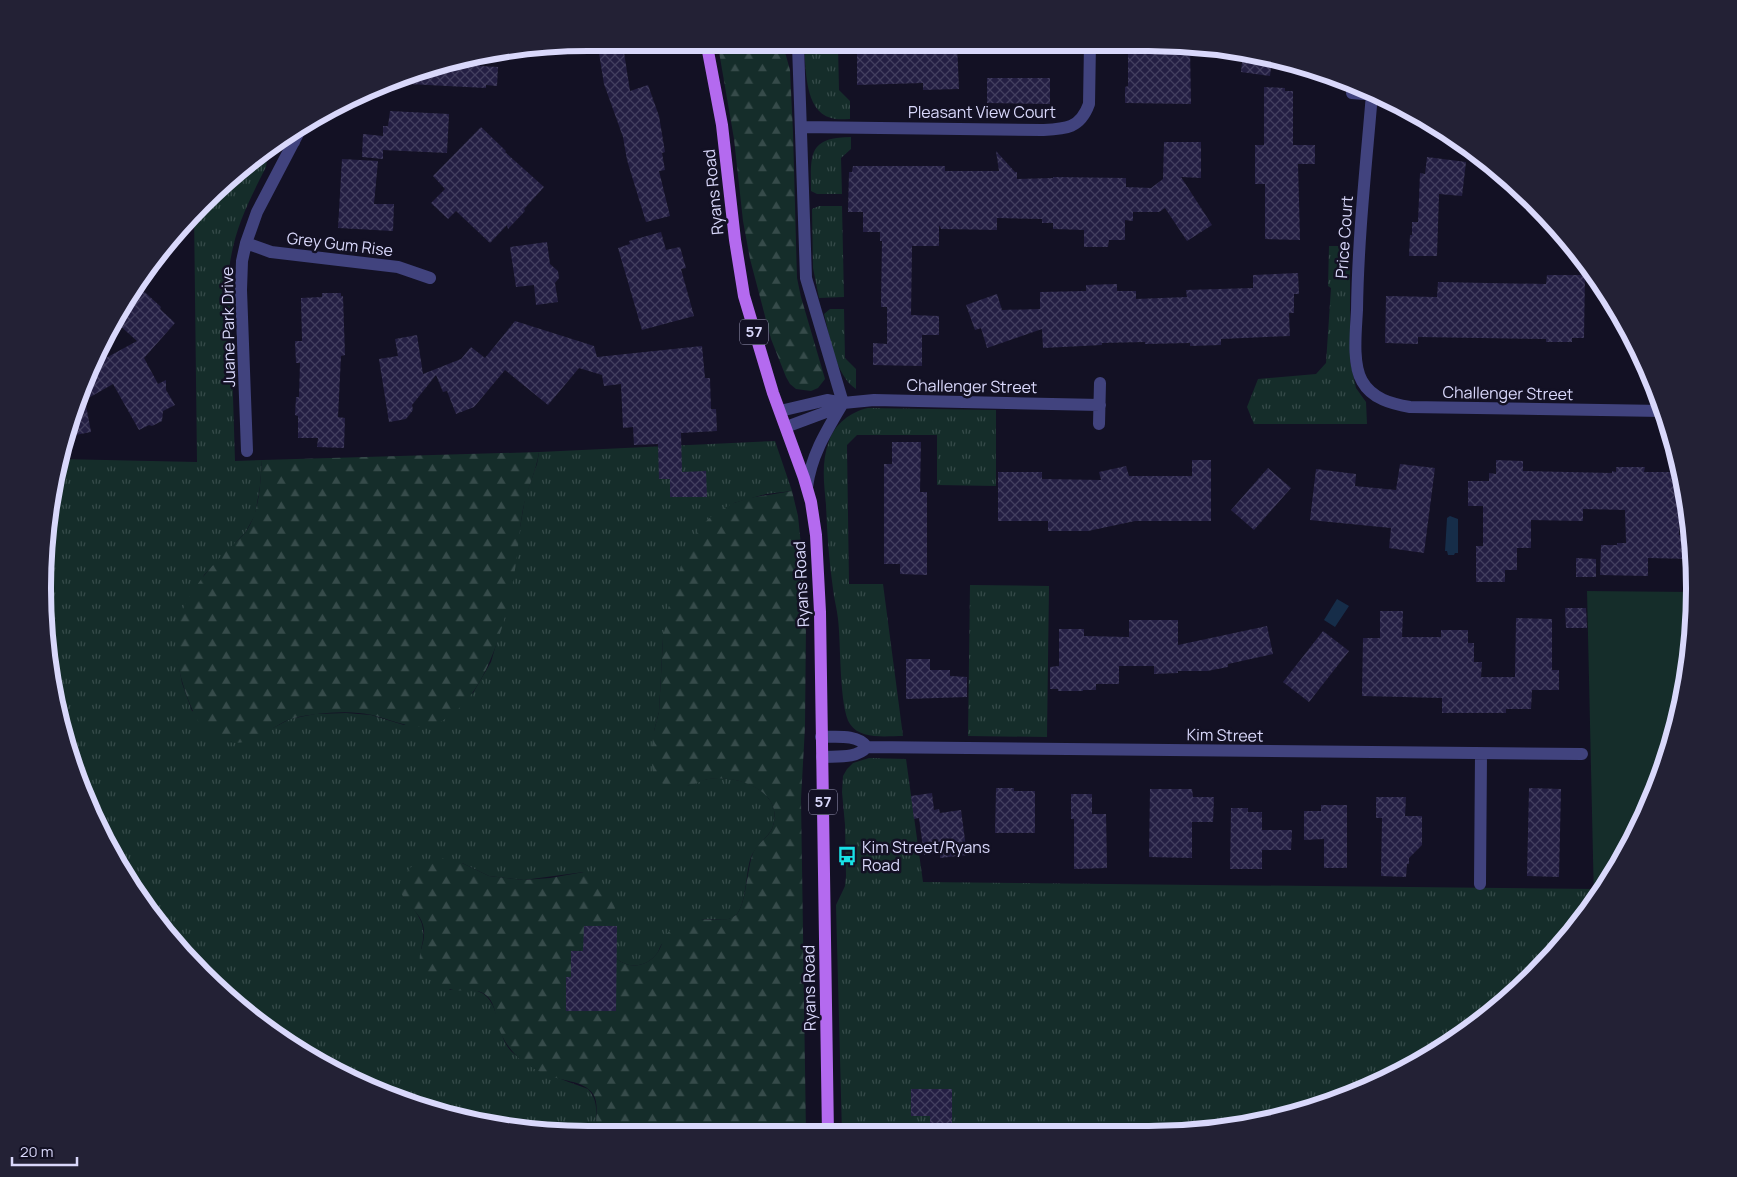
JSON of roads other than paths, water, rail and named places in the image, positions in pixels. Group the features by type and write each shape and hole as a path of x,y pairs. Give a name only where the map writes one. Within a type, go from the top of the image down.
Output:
{"main road":[{"name":"Ryans Road","path":"708,51 722,125 735,240 744,296 780,411 807,487 813,514 817,554 822,757 828,1126"}],"street":[{"path":"798,51 806,278 842,402 816,450 807,487"},
{"name":"Pleasant View Court","path":"801,127 1042,130 1067,128 1080,121 1086,114 1089,104 1090,51"},
{"path":"1352,93 1357,93"},
{"name":"Price Court","path":"1362,381 1356,355 1358,267 1373,101"},
{"name":"Juane Park Drive","path":"247,451 241,290 242,261 257,212 286,145"},
{"name":"Grey Gum Rise","path":"246,243 271,252 398,266 430,278"},
{"name":"Challenger Street","path":"1362,381 1368,390 1381,400 1410,407 1655,411"},
{"path":"1100,383 1100,424"},
{"name":"Challenger Street","path":"780,411 827,400 842,402 881,400 1100,405"},
{"name":"Challenger Street","path":"786,427 829,411 842,402"},
{"name":"Kim Street","path":"821,737 845,737 859,740 867,747 1582,754"},
{"name":"Kim Street","path":"822,757 858,754 867,747"},
{"path":"1480,754 1480,884"}],"water":[{"path":"1450,516 1458,519 1458,553 1454,555 1448,555 1447,551 1445,551 1447,518"},
{"path":"1337,599 1349,606 1335,627 1324,620"}],"place":[{"name":"Kim Street/Ryans Road","path":"847,856"}]}
